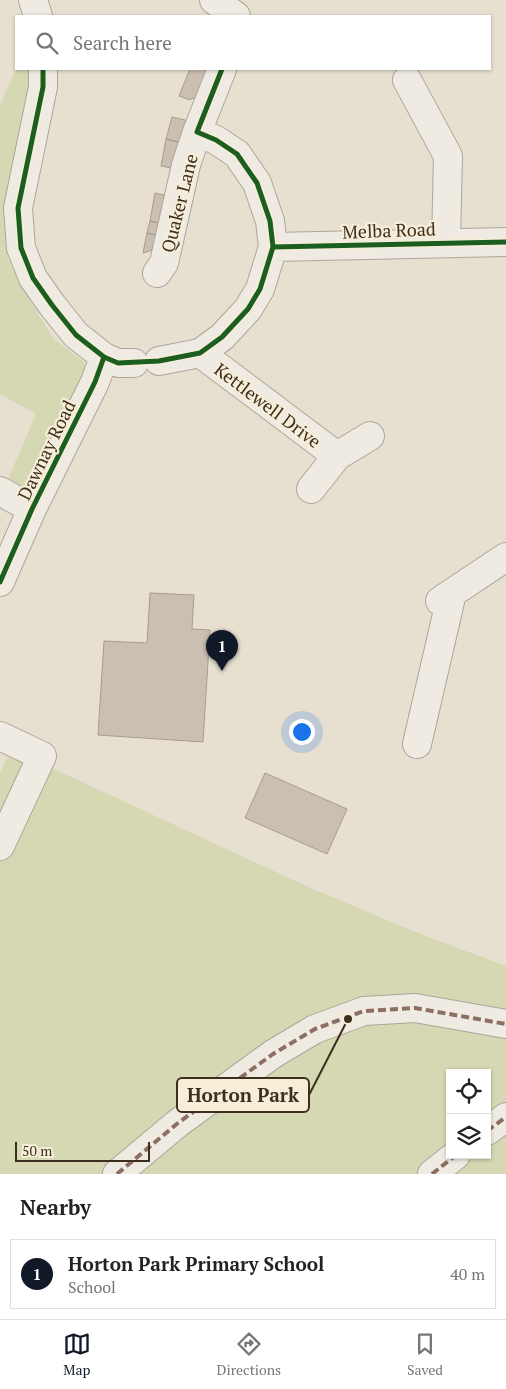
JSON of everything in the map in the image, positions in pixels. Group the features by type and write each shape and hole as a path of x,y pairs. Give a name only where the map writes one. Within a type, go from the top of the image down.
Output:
{"street":[{"path":"33,0 38,15"},
{"path":"214,0 235,15"},
{"path":"243,15 252,0"},
{"path":"42,70 42,87 18,208 21,248 33,278 52,305 76,335 104,357"},
{"name":"Quaker Lane","path":"157,273 164,263 186,166 197,132 222,70"},
{"path":"407,80 448,156 446,242"},
{"name":"Quaker Lane","path":"104,357 118,363 146,362 200,353 222,336 248,309 260,289 273,247 270,220 257,183 237,154 216,140 197,132"},
{"name":"Melba Road","path":"273,247 506,242"},
{"name":"Kettlewell Drive","path":"200,353 337,456"},
{"name":"Dawnay Road","path":"0,582 32,509 95,382 104,357"},
{"name":"Kettlewell Drive","path":"311,489 337,456 370,436"},
{"path":"0,491 32,509"},
{"path":"417,744 446,597 506,557"},
{"path":"0,736 42,756 0,846"},
{"path":"117,1174 178,1123 265,1060 315,1029 364,1011 415,1008 506,1024"},
{"path":"491,1128 506,1117"},
{"path":"432,1174 451,1159"}],"green space":[{"path":"16,70 31,70 32,92 8,204 7,257 22,287 53,338 84,362 85,378 30,493 8,479 36,414 0,394 0,105"},
{"path":"11,749 315,890 423,935 506,966 506,1174 0,1174 0,773"}],"building":[{"path":"190,70 210,70 197,100 192,98 190,100 179,96"},
{"path":"172,117 189,121 182,143 166,139"},
{"path":"166,139 182,143 177,169 161,166"},
{"path":"155,193 172,197 167,225 150,221"},
{"path":"150,221 167,225 164,237 147,233"},
{"path":"147,233 164,237 162,247 143,253"},
{"path":"150,593 194,595 192,629 210,630 203,742 98,735 104,641 147,643"},
{"path":"265,773 347,809 327,854 245,818"}],"marked path":[{"path":"117,1174 178,1123 273,1054 315,1029 364,1011 415,1008 506,1024"},
{"path":"491,1128 506,1117"},
{"path":"432,1174 451,1159"}],"cycle path":[{"path":"43,70 43,87 18,208 21,248 33,278 76,335 104,357 118,363 159,361 200,353 222,337 248,309 260,289 273,247 270,221 257,183 237,154 216,140 197,132 222,70"},
{"path":"273,247 506,242"},
{"path":"0,582 32,509 95,382 104,357"}],"place":[{"name":"Horton Park Primary School","path":"222,671"},
{"name":"Horton Park","path":"348,1019"}]}
